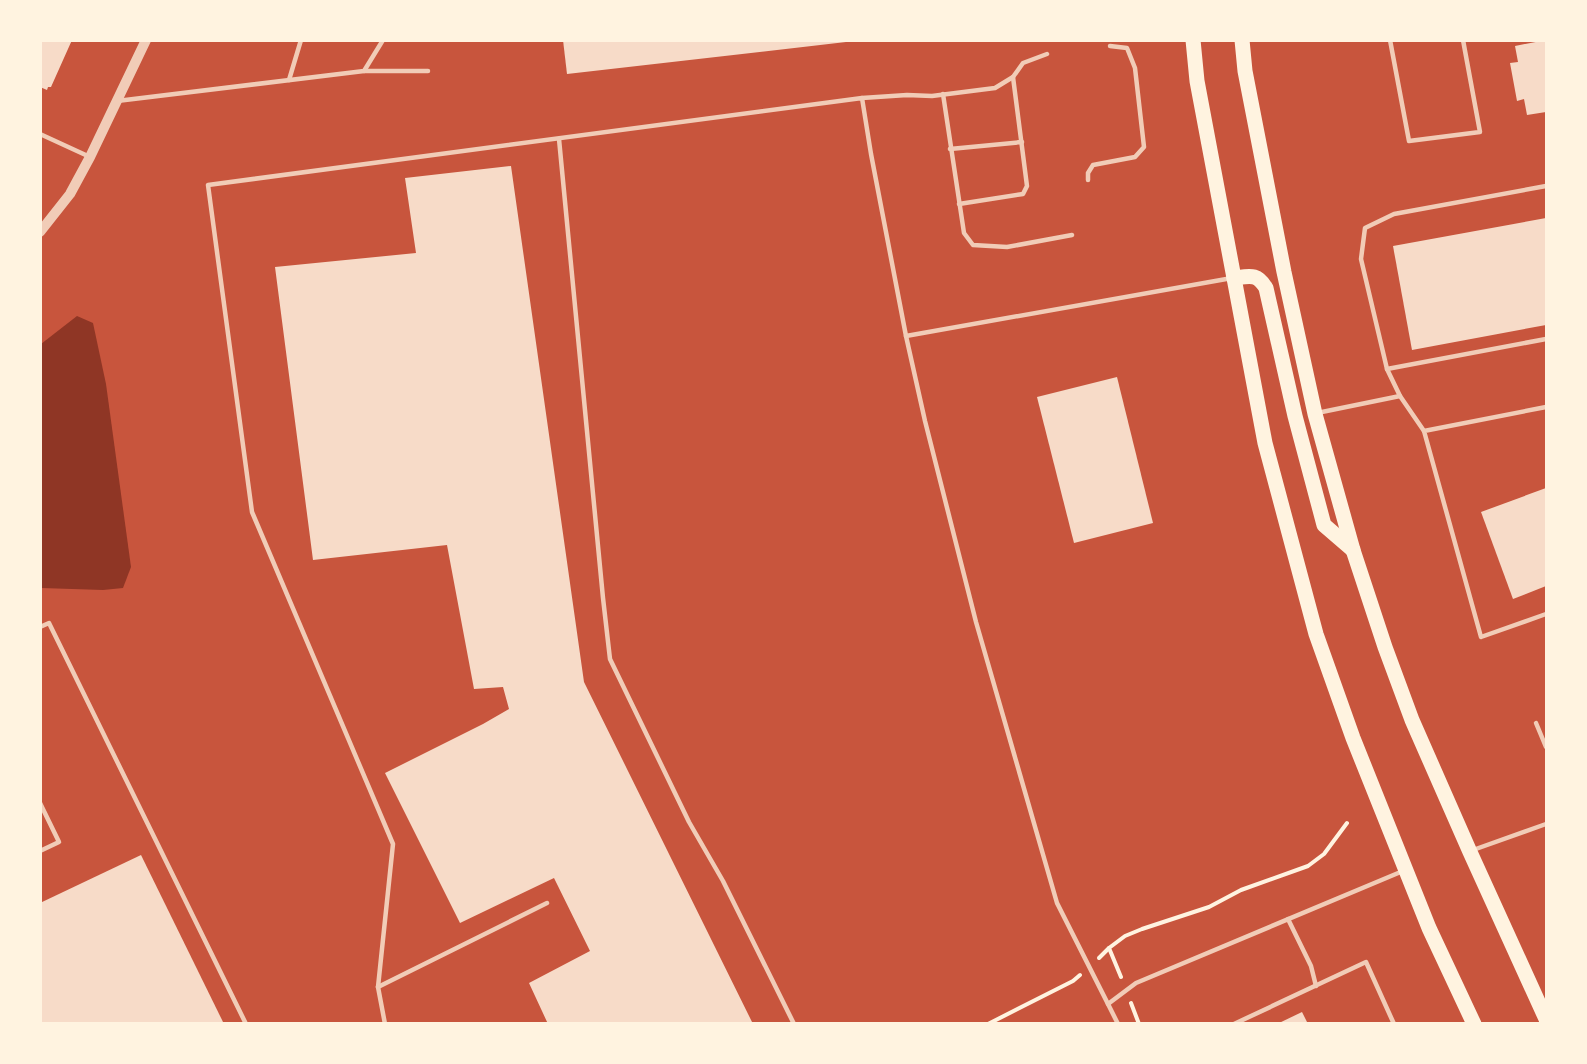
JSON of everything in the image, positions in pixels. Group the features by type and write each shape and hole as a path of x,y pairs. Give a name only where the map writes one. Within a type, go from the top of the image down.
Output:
{"main road":[{"path":"1193,40 1197,81 1265,443 1316,634 1353,738 1429,928 1474,1023"},
{"path":"1242,40 1253,116 1284,272 1315,414 1353,550 1412,720 1546,1019"},
{"path":"1234,278 1253,276 1261,280 1266,288 1294,416 1324,525 1353,550"}],"street":[{"path":"40,232 70,194 146,40"}],"lane":[{"path":"289,80 301,40"},
{"path":"364,71 383,40"},
{"path":"1390,40 1409,141 1480,132 1463,40"},
{"path":"1088,180 1088,173 1093,165 1135,157 1144,147 1135,68 1127,48 1110,46"},
{"path":"385,1023 378,987 393,844 252,512 208,185 862,98 944,94 994,88 1013,77 1023,63 1047,54"},
{"path":"117,101 364,71 428,71"},
{"path":"959,204 1023,194 1027,186 1013,77"},
{"path":"944,94 950,149 964,233 973,245 1007,247 1072,235"},
{"path":"862,98 906,336 956,545 997,696 1058,903 1118,1023"},
{"path":"40,134 90,157"},
{"path":"559,139 610,659 690,822 728,891 794,1023"},
{"path":"950,149 1022,142"},
{"path":"1546,186 1394,214 1365,228 1361,260 1387,369 1400,396 1424,430 1481,637 1546,614"},
{"path":"906,336 1234,278"},
{"path":"1387,369 1546,339"},
{"path":"1315,414 1400,396"},
{"path":"1424,430 1546,406"},
{"path":"40,627 49,623 246,1023"},
{"path":"1536,723 1546,747"},
{"path":"40,803 59,842 40,851"},
{"path":"1470,852 1546,824"},
{"path":"1108,1004 1136,983 1406,870"},
{"path":"378,987 547,903"},
{"path":"1288,919 1311,966 1316,986"},
{"path":"1234,1023 1366,962 1394,1023"}],"path":[{"path":"988,1023 1073,981 1125,936 1209,907 1241,890 1308,866 1324,854 1347,823"},
{"path":"1109,948 1139,1023"}],"shaded area":[{"path":"77,316 93,323 106,384 131,567 123,588 103,590 41,588 41,344"}],"building":[{"path":"40,40 72,40 51,87 47,90 40,87"},
{"path":"563,40 846,40 846,42 567,74"},
{"path":"1546,40 1546,112 1527,115 1524,99 1517,101 1510,63 1518,62 1515,46"},
{"path":"511,166 584,682 753,1024 548,1024 529,983 590,951 554,878 460,923 385,773 509,709 503,687 474,689 447,545 313,560 275,267 416,253 405,178"},
{"path":"1546,218 1546,325 1412,350 1393,246"},
{"path":"1117,377 1153,523 1074,543 1037,397"},
{"path":"1546,488 1546,586 1513,599 1481,512"},
{"path":"141,855 224,1024 40,1024 40,903"},
{"path":"1302,1012 1308,1024 1277,1024"}]}
